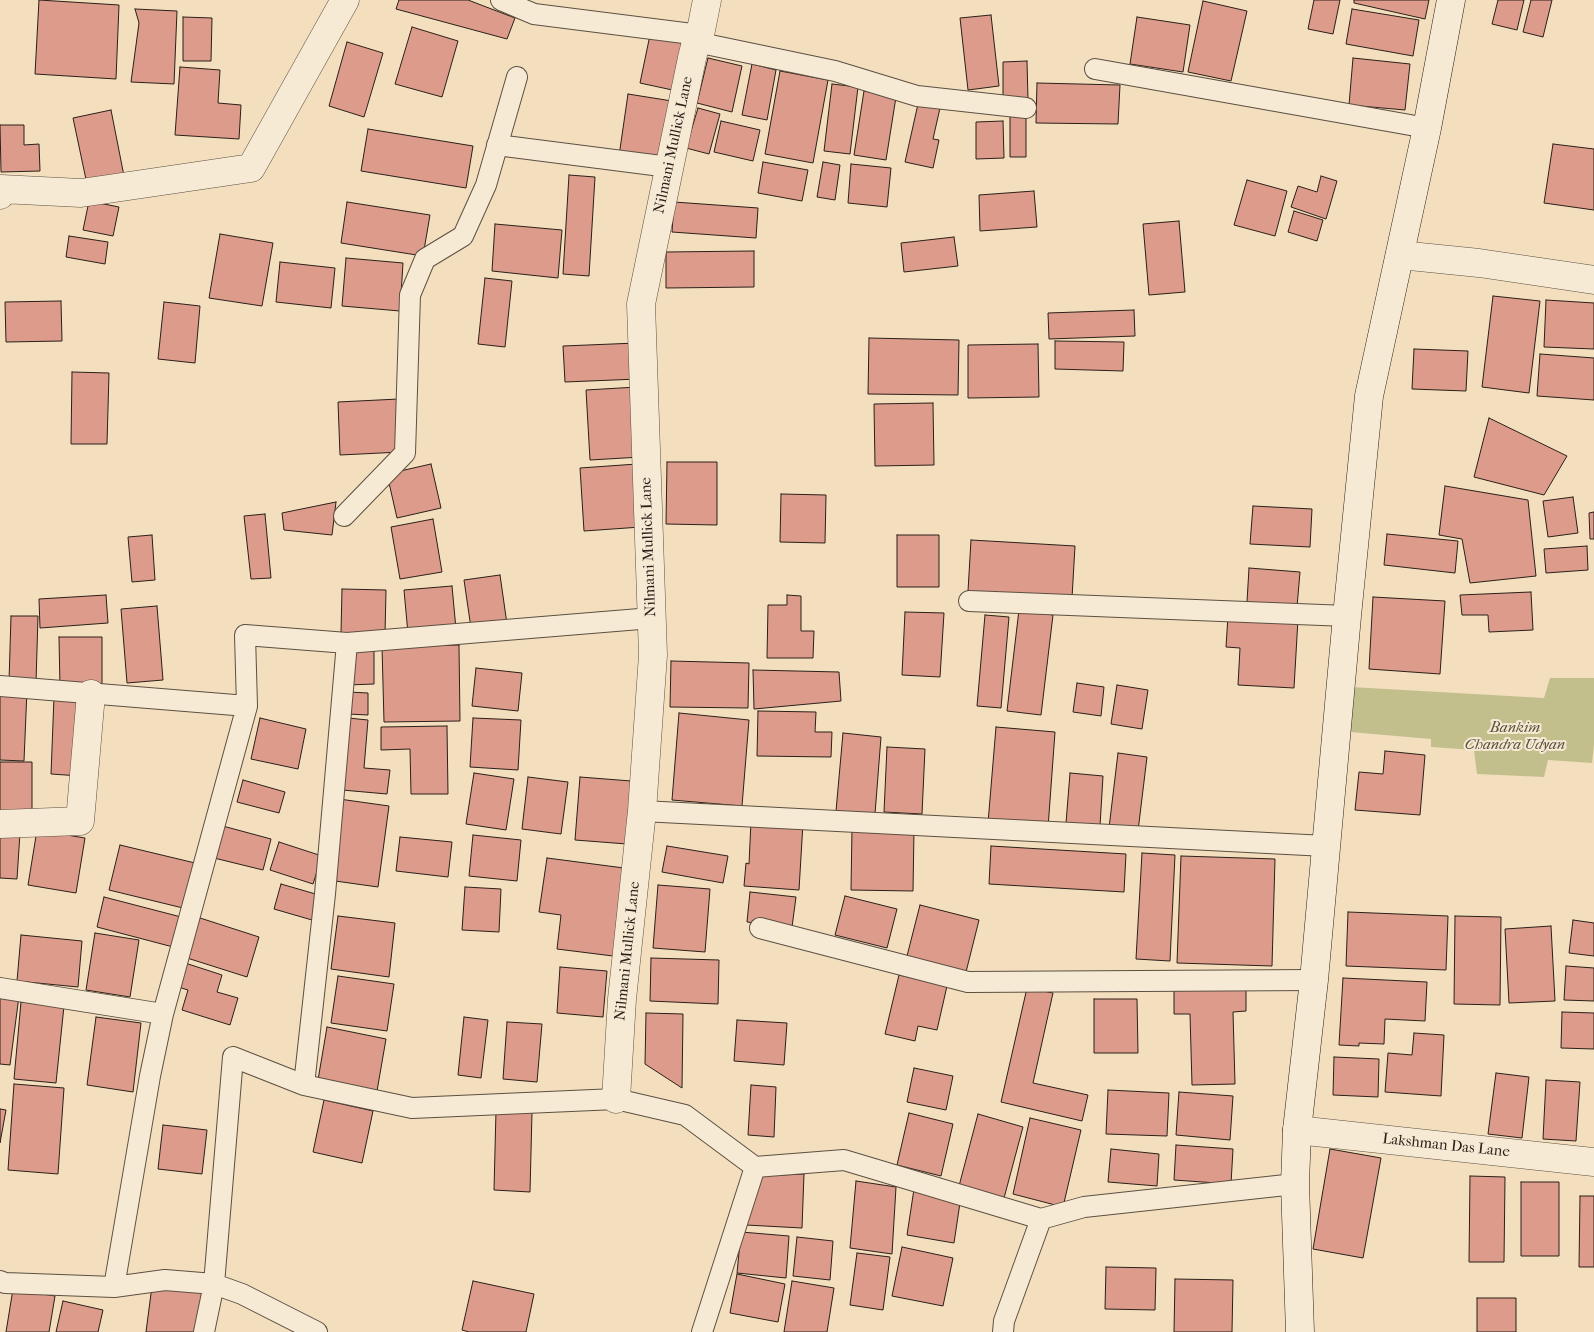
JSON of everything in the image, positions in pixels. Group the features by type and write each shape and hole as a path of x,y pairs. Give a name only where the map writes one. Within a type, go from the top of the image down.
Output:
{"street":[{"path":"0,195 1,189 80,194 251,168 345,0"},
{"name":"Nilmani Mullick Lane","path":"616,1099 622,999 642,811 653,655 641,304 706,0"},
{"path":"1300,1332 1295,1184 1297,1130 1314,980 1369,396 1427,128 1451,0"},
{"path":"1400,255 1479,263 1594,280"},
{"path":"0,824 80,821 92,694"},
{"name":"Lakshman Das Lane","path":"1297,1130 1594,1162"}],"lane":[{"path":"501,0 534,14 698,38 835,71 917,96 1026,108"},
{"path":"1095,68 1427,128"},
{"path":"344,516 405,453 410,296 425,260 463,236 486,185 517,77"},
{"path":"497,145 669,167"},
{"path":"969,601 1347,616"},
{"path":"114,1286 150,1076 163,1014 247,706 245,635 347,643 652,618"},
{"path":"304,1085 325,894 347,643"},
{"path":"0,686 247,706"},
{"path":"642,811 1326,846"},
{"path":"760,928 968,982 1314,980"},
{"path":"0,988 163,1014"},
{"path":"204,1332 214,1284 233,1058 304,1085 412,1108 616,1099 685,1115 755,1166 844,1160 1041,1219 1084,1207 1295,1184"},
{"path":"702,1332 755,1166"},
{"path":"1003,1332 1004,1320 1041,1219"},
{"path":"0,1281 5,1283 114,1286 165,1280 214,1284 242,1294 317,1332"}],"green space":[{"name":"Bankim Chandra Udyan","path":"1550,678 1594,678 1594,745 1592,763 1548,760 1544,777 1477,774 1474,750 1431,747 1431,739 1350,732 1351,687 1544,698"}],"building":[{"path":"39,0 119,5 116,79 35,74"},
{"path":"399,0 468,0 515,18 507,39 396,9"},
{"path":"1314,0 1340,0 1333,34 1308,29"},
{"path":"1354,0 1429,0 1425,19 1354,3"},
{"path":"1498,0 1524,0 1517,30 1492,24"},
{"path":"1531,0 1552,0 1543,37 1523,32"},
{"path":"1203,1 1247,11 1231,81 1188,72"},
{"path":"135,9 177,11 174,84 131,82 139,23"},
{"path":"1352,9 1419,20 1413,56 1346,44"},
{"path":"991,15 999,86 968,90 960,18"},
{"path":"183,17 212,18 211,61 183,61"},
{"path":"1137,17 1190,25 1183,72 1130,64"},
{"path":"412,27 458,41 442,97 395,84"},
{"path":"650,35 688,43 677,91 640,83"},
{"path":"347,42 383,53 364,117 329,106"},
{"path":"708,58 742,66 732,112 697,103"},
{"path":"1353,58 1410,64 1405,110 1349,105"},
{"path":"1027,61 1028,100 1003,101 1003,62"},
{"path":"752,64 776,70 767,120 742,115"},
{"path":"180,67 220,70 218,103 241,105 239,139 175,135"},
{"path":"780,71 828,80 813,163 765,154"},
{"path":"1037,83 1120,85 1118,124 1036,123"},
{"path":"832,84 858,87 850,154 824,151"},
{"path":"864,91 896,97 886,160 854,155"},
{"path":"628,94 672,101 663,162 619,156"},
{"path":"918,104 940,108 933,139 939,140 933,168 905,162"},
{"path":"698,108 720,114 709,154 686,148"},
{"path":"111,110 125,181 88,189 73,118"},
{"path":"1010,114 1026,114 1026,157 1010,157"},
{"path":"721,121 760,130 753,161 714,152"},
{"path":"1003,121 1004,158 976,159 976,122"},
{"path":"0,125 24,125 24,145 39,144 40,171 1,172"},
{"path":"368,129 473,146 466,188 361,171"},
{"path":"1553,144 1594,149 1594,210 1544,203"},
{"path":"763,162 808,170 802,201 758,193"},
{"path":"823,162 840,165 835,200 817,197"},
{"path":"851,164 891,168 887,207 848,203"},
{"path":"569,175 595,177 589,276 563,274"},
{"path":"1321,176 1337,181 1326,219 1291,207 1298,186 1317,192"},
{"path":"1247,180 1287,191 1275,236 1234,225"},
{"path":"1034,191 1037,227 980,231 979,195"},
{"path":"89,201 119,207 113,236 83,230"},
{"path":"347,202 430,215 423,256 341,243"},
{"path":"674,202 758,208 756,238 672,232"},
{"path":"1294,211 1323,220 1317,241 1288,232"},
{"path":"1179,221 1185,292 1149,295 1143,224"},
{"path":"495,224 562,230 558,278 492,271"},
{"path":"220,234 273,243 262,306 209,298"},
{"path":"69,236 108,242 105,264 66,257"},
{"path":"954,237 958,266 904,272 901,243"},
{"path":"754,251 754,287 666,288 666,252"},
{"path":"346,258 403,263 400,311 342,306"},
{"path":"280,262 335,268 331,308 276,302"},
{"path":"485,278 512,281 505,347 478,344"},
{"path":"1493,296 1540,301 1529,393 1482,387"},
{"path":"1546,300 1594,303 1594,349 1544,347"},
{"path":"61,301 62,341 6,342 5,302"},
{"path":"164,302 200,306 195,363 158,359"},
{"path":"1134,310 1135,336 1049,339 1048,313"},
{"path":"869,338 959,340 958,395 868,394"},
{"path":"1055,341 1124,342 1123,371 1055,369"},
{"path":"637,343 638,379 565,382 563,346"},
{"path":"1038,344 1039,397 968,398 968,345"},
{"path":"1414,349 1468,351 1466,391 1412,389"},
{"path":"1540,354 1594,358 1594,400 1537,396"},
{"path":"72,372 109,373 107,444 71,444"},
{"path":"637,387 641,457 590,460 586,390"},
{"path":"399,399 401,452 340,455 338,402"},
{"path":"933,403 934,465 875,466 874,404"},
{"path":"1489,418 1567,456 1544,495 1474,477"},
{"path":"667,462 717,462 717,525 666,524"},
{"path":"431,464 441,508 397,518 387,474"},
{"path":"637,464 641,527 584,531 580,468"},
{"path":"1445,486 1528,500 1536,576 1470,583 1462,539 1439,535"},
{"path":"781,494 826,495 825,543 780,542"},
{"path":"1573,497 1578,533 1548,537 1543,501"},
{"path":"336,502 332,535 284,530 282,513"},
{"path":"1253,506 1312,509 1310,547 1250,544"},
{"path":"1594,512 1594,539 1590,539 1589,513"},
{"path":"265,514 271,578 251,579 244,516"},
{"path":"433,519 442,572 400,579 391,527"},
{"path":"1387,534 1458,541 1455,573 1384,565"},
{"path":"152,535 155,580 132,582 128,537"},
{"path":"897,535 939,535 939,587 897,587"},
{"path":"971,540 1075,546 1072,598 968,591"},
{"path":"1587,546 1588,570 1546,573 1544,549"},
{"path":"1249,568 1300,572 1297,607 1247,602"},
{"path":"500,575 507,624 471,628 464,580"},
{"path":"452,586 456,629 408,634 404,590"},
{"path":"342,589 386,590 385,634 341,633"},
{"path":"1531,592 1533,630 1489,632 1488,615 1462,615 1460,595"},
{"path":"106,595 108,623 40,628 39,599"},
{"path":"787,595 801,596 801,631 814,631 813,658 767,658 768,605 787,605"},
{"path":"1373,597 1445,601 1440,674 1369,669"},
{"path":"157,606 163,680 127,683 121,609"},
{"path":"1019,610 1053,615 1041,715 1007,711"},
{"path":"905,612 944,613 940,677 902,675"},
{"path":"985,615 1009,617 1001,708 977,706"},
{"path":"11,616 38,616 36,683 9,682"},
{"path":"1228,616 1298,619 1294,688 1238,685 1240,648 1226,647"},
{"path":"59,637 102,637 102,686 60,687"},
{"path":"459,645 460,721 384,722 382,647"},
{"path":"374,650 374,684 348,685 348,651"},
{"path":"671,661 749,663 748,708 670,707"},
{"path":"476,668 522,673 518,711 472,706"},
{"path":"753,670 839,672 841,701 754,709"},
{"path":"1077,683 1104,687 1101,716 1073,712"},
{"path":"1117,685 1148,690 1142,729 1111,724"},
{"path":"0,689 27,690 24,761 0,760"},
{"path":"348,692 368,693 368,715 348,714"},
{"path":"54,697 84,699 80,776 51,774"},
{"path":"758,711 816,712 815,732 832,732 831,757 757,756"},
{"path":"679,713 749,720 742,806 672,800"},
{"path":"260,718 306,729 298,769 251,759"},
{"path":"348,718 368,720 364,768 390,770 387,794 342,790"},
{"path":"473,718 521,720 518,770 470,767"},
{"path":"447,726 448,794 411,794 410,749 381,750 381,727"},
{"path":"996,727 1055,732 1048,828 988,823"},
{"path":"843,733 881,737 875,814 836,811"},
{"path":"887,747 925,749 922,814 884,812"},
{"path":"1385,751 1425,755 1420,815 1355,810 1359,772 1383,774"},
{"path":"1118,753 1147,757 1138,831 1109,828"},
{"path":"0,762 32,762 32,813 0,813"},
{"path":"474,773 514,779 506,830 466,824"},
{"path":"1070,773 1103,776 1100,826 1066,823"},
{"path":"528,777 568,782 561,834 522,829"},
{"path":"580,777 631,781 627,844 575,840"},
{"path":"243,780 285,792 279,813 237,802"},
{"path":"339,799 389,806 378,887 328,880"},
{"path":"751,821 803,823 799,890 744,886 746,863 749,864"},
{"path":"219,825 271,839 263,870 210,857"},
{"path":"852,828 914,829 913,891 851,890"},
{"path":"37,830 85,838 76,893 28,885"},
{"path":"0,831 20,833 17,879 0,878"},
{"path":"473,835 521,840 517,881 469,876"},
{"path":"400,837 452,842 448,877 396,871"},
{"path":"279,842 322,856 313,884 270,870"},
{"path":"120,845 195,863 183,908 109,890"},
{"path":"667,846 728,856 723,883 662,872"},
{"path":"991,846 1126,854 1124,892 989,884"},
{"path":"1142,853 1175,855 1170,961 1136,959"},
{"path":"1181,856 1275,859 1272,966 1177,963"},
{"path":"547,858 624,868 613,956 557,949 561,915 539,912"},
{"path":"281,884 319,895 312,920 274,909"},
{"path":"658,885 710,889 705,952 653,948"},
{"path":"465,887 501,889 499,932 462,930"},
{"path":"750,892 796,897 792,927 747,922"},
{"path":"845,896 897,909 887,948 835,935"},
{"path":"104,897 185,918 177,948 97,927"},
{"path":"920,905 979,920 966,972 907,956"},
{"path":"1348,912 1448,916 1446,970 1346,966"},
{"path":"338,916 395,923 389,977 331,969"},
{"path":"1455,916 1501,917 1500,1005 1454,1004"},
{"path":"197,917 259,937 247,977 184,957"},
{"path":"1573,920 1594,923 1594,956 1569,953"},
{"path":"1551,926 1555,1001 1509,1003 1505,929"},
{"path":"95,933 139,940 130,997 86,990"},
{"path":"21,935 82,941 78,987 17,981"},
{"path":"651,958 719,960 718,1004 650,1001"},
{"path":"182,962 222,975 217,992 238,998 230,1025 182,1010 188,990 175,986"},
{"path":"1566,966 1594,968 1594,1001 1564,1000"},
{"path":"560,967 607,971 603,1017 557,1013"},
{"path":"899,975 947,986 937,1030 918,1026 915,1041 885,1034"},
{"path":"338,976 394,984 387,1031 331,1023"},
{"path":"1343,978 1427,982 1425,1021 1385,1019 1384,1044 1359,1043 1359,1046 1339,1045"},
{"path":"1246,986 1246,1011 1233,1012 1235,1084 1192,1085 1190,1014 1174,1014 1174,987"},
{"path":"1027,988 1053,993 1033,1083 1088,1095 1082,1121 1001,1102"},
{"path":"0,993 19,996 10,1065 0,1064"},
{"path":"1094,999 1137,999 1138,1053 1094,1053"},
{"path":"21,1002 64,1006 56,1083 14,1079"},
{"path":"1562,1012 1594,1013 1594,1049 1561,1048"},
{"path":"646,1013 683,1014 682,1088 645,1064"},
{"path":"96,1017 141,1023 133,1092 87,1085"},
{"path":"464,1017 488,1020 481,1078 458,1075"},
{"path":"737,1020 787,1023 784,1065 734,1061"},
{"path":"507,1022 542,1024 537,1082 503,1079"},
{"path":"327,1027 386,1039 377,1091 318,1080"},
{"path":"1414,1033 1444,1035 1441,1096 1385,1092 1388,1053 1412,1055"},
{"path":"1334,1057 1379,1059 1378,1097 1333,1095"},
{"path":"914,1068 953,1076 946,1110 907,1102"},
{"path":"1496,1073 1529,1077 1522,1138 1488,1134"},
{"path":"1546,1080 1580,1082 1576,1141 1543,1139"},
{"path":"14,1084 64,1088 58,1174 8,1170"},
{"path":"751,1085 776,1087 774,1137 748,1135"},
{"path":"1108,1090 1169,1093 1167,1136 1106,1134"},
{"path":"1179,1092 1233,1096 1230,1140 1176,1135"},
{"path":"324,1100 373,1111 362,1163 313,1152"},
{"path":"0,1109 6,1110 0,1143"},
{"path":"496,1111 532,1112 530,1192 494,1190"},
{"path":"909,1113 953,1124 941,1176 897,1165"},
{"path":"978,1114 1023,1127 1004,1198 959,1186"},
{"path":"1030,1118 1081,1130 1063,1207 1013,1194"},
{"path":"163,1125 207,1130 202,1174 158,1169"},
{"path":"1176,1145 1233,1149 1231,1184 1174,1180"},
{"path":"1111,1149 1159,1154 1157,1186 1108,1182"},
{"path":"1330,1149 1381,1158 1363,1258 1313,1249"},
{"path":"804,1174 802,1228 746,1225 756,1176"},
{"path":"1470,1176 1505,1177 1504,1262 1469,1262"},
{"path":"856,1181 896,1187 892,1254 850,1248"},
{"path":"1521,1182 1559,1182 1559,1256 1521,1256"},
{"path":"914,1189 961,1196 954,1243 907,1235"},
{"path":"1580,1196 1594,1196 1594,1267 1579,1267"},
{"path":"741,1232 789,1236 786,1278 737,1273"},
{"path":"797,1237 833,1241 830,1280 793,1276"},
{"path":"902,1247 953,1258 943,1306 892,1296"},
{"path":"857,1253 890,1257 883,1310 850,1305"},
{"path":"1106,1267 1156,1268 1155,1310 1105,1309"},
{"path":"737,1274 785,1284 778,1322 730,1313"},
{"path":"1175,1279 1233,1280 1232,1332 1174,1332"},
{"path":"473,1281 534,1294 526,1332 469,1332 462,1330"},
{"path":"792,1281 834,1288 827,1332 784,1332"},
{"path":"152,1286 203,1293 198,1332 146,1332"},
{"path":"13,1289 55,1296 49,1332 6,1332"},
{"path":"1477,1298 1516,1298 1516,1332 1477,1332"},
{"path":"63,1301 103,1310 98,1332 56,1332"}]}
